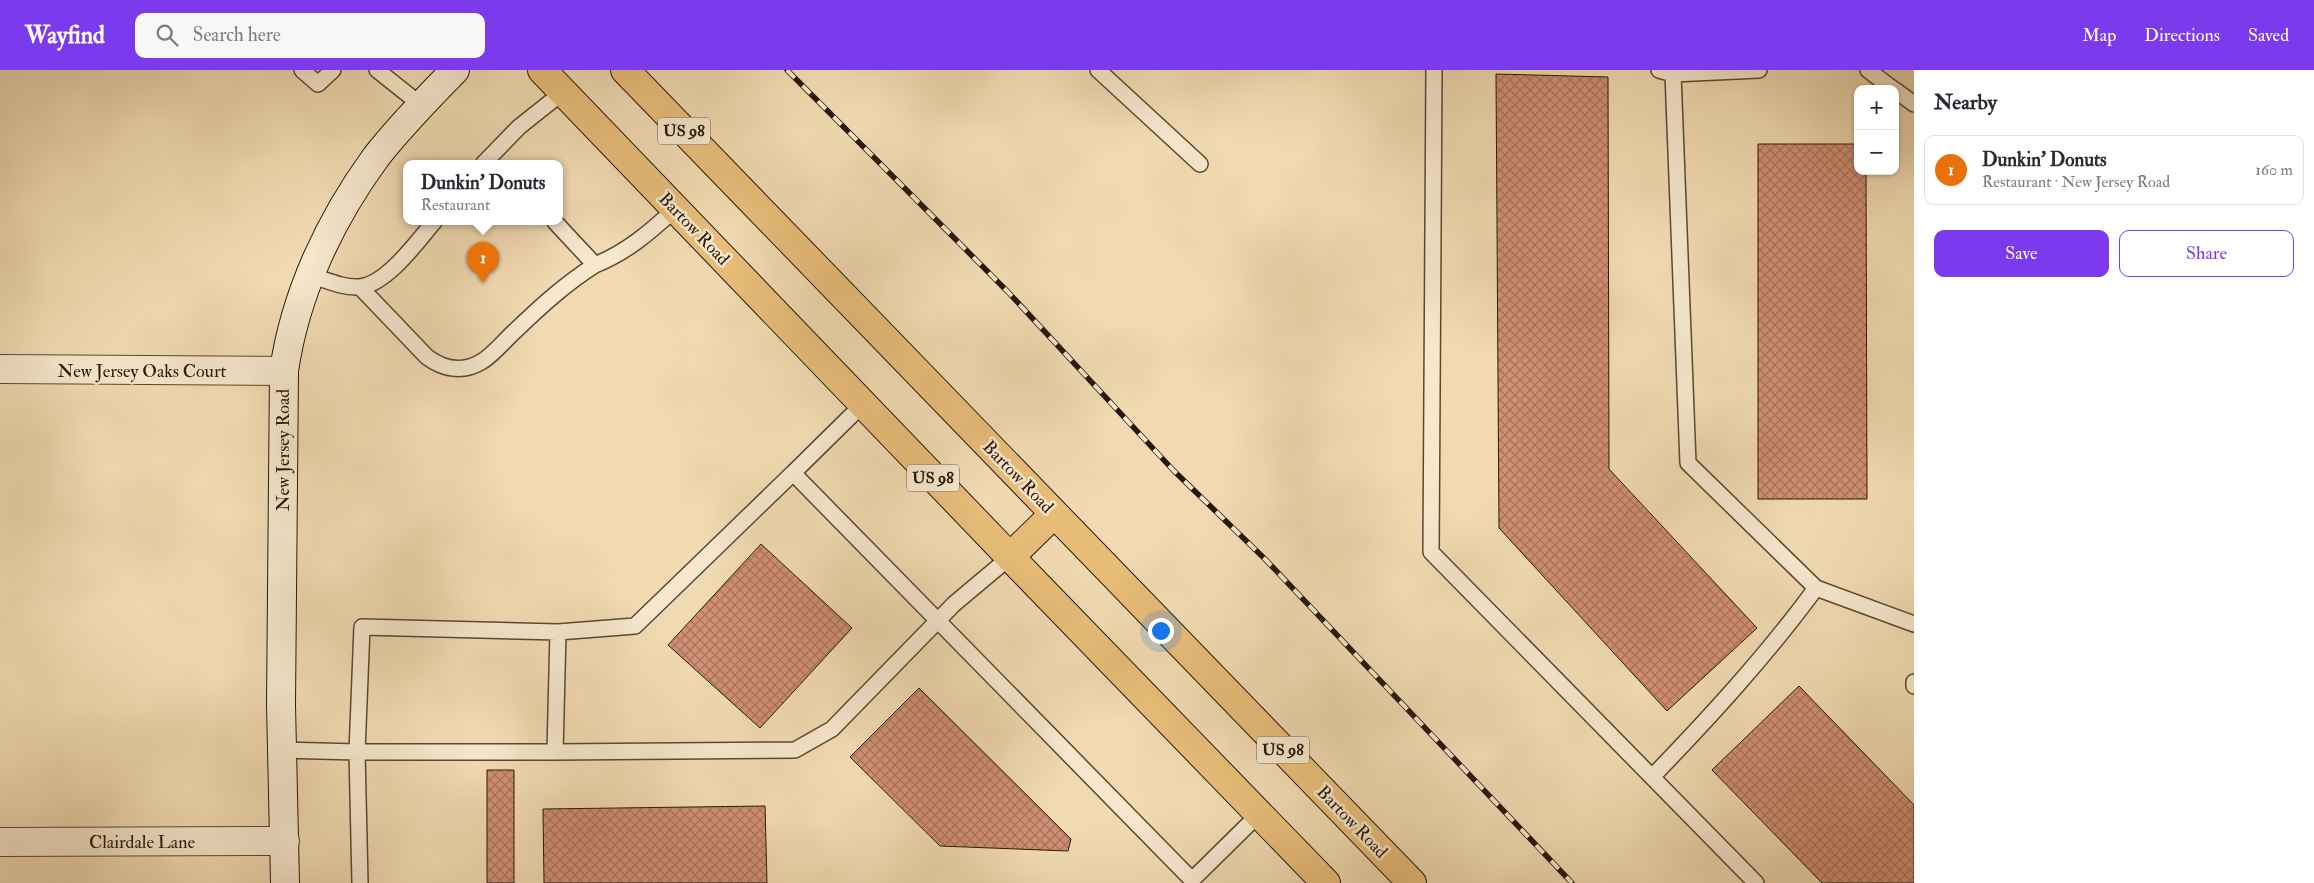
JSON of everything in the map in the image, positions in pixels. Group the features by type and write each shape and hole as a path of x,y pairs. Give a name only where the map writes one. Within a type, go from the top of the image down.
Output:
{"main road":[{"name":"Bartow Road","path":"542,70 1010,558 1326,883"},
{"name":"Bartow Road","path":"625,70 1412,883"},
{"path":"1010,558 1054,514"}],"street":[{"name":"New Jersey Road","path":"285,883 282,750 284,371 289,338 310,275 340,210 376,157 421,105 455,70"},
{"name":"New Jersey Oaks Court","path":"0,369 284,371"},
{"name":"Clairdale Lane","path":"0,842 285,841"}],"lane":[{"path":"302,70 318,84 333,70"},
{"path":"377,70 421,105"},
{"path":"1098,70 1200,164"},
{"path":"1434,70 1431,552 1756,883"},
{"path":"1759,70 1666,72 1688,463 1816,588 1914,624"},
{"path":"1868,70 1889,85"},
{"path":"494,160 519,127 563,92"},
{"path":"1899,93 1914,104"},
{"path":"360,287 427,357 439,366 451,369 464,368 481,362 578,276 596,265 618,256 633,246 675,209"},
{"path":"310,275 342,285 360,287 378,281 413,247 431,225"},
{"path":"558,225 596,265"},
{"path":"360,883 357,752 362,627 558,632 635,626 862,404"},
{"path":"793,473 939,620 1191,881 1259,814"},
{"path":"282,750 357,752 795,750 832,729 954,604 1010,558"},
{"path":"1652,777 1710,716 1765,653 1816,588"},
{"path":"555,752 558,632"}],"building":[{"path":"1496,74 1608,77 1609,469 1757,628 1667,711 1499,528"},
{"path":"1758,144 1854,144 1854,175 1866,175 1867,499 1758,499"},
{"path":"761,544 852,628 760,728 668,645"},
{"path":"1799,686 1914,805 1914,883 1822,883 1712,770"},
{"path":"919,688 1071,839 1068,851 940,846 850,757"},
{"path":"487,770 514,770 514,883 487,883"},
{"path":"765,806 767,883 544,883 543,809"}],"railway":[{"path":"787,70 1008,292 1174,471 1265,559 1572,883"}],"place":[{"name":"Dunkin' Donuts","path":"483,283"}]}
